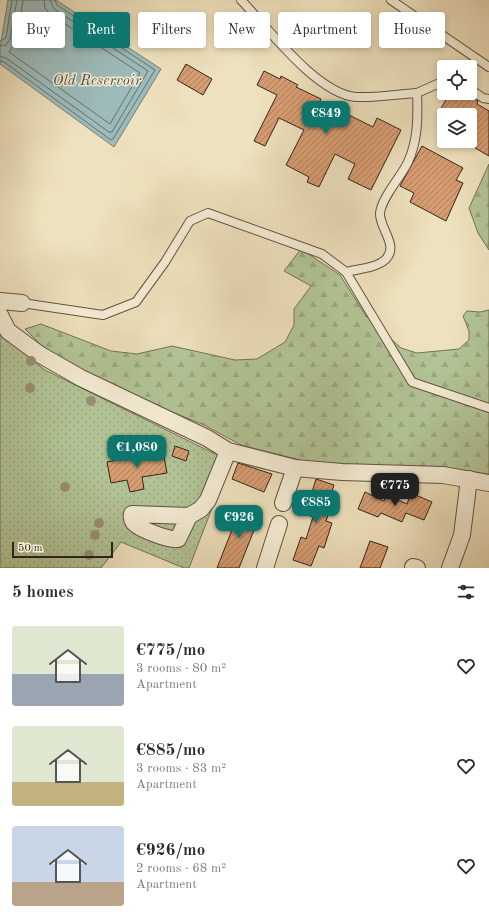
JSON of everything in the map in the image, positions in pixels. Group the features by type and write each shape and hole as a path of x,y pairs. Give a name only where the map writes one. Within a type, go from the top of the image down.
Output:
{"street":[{"path":"0,301 22,303"},
{"path":"0,315 8,331 39,354 81,378 206,438 228,451 295,468 342,472 443,475 489,483"},
{"path":"189,516 201,509 208,500 228,451"},
{"path":"283,503 295,468"},
{"path":"450,568 462,535 469,479"},
{"path":"265,568 279,524"}],"lane":[{"path":"242,0 312,76 336,90 355,97 417,93 437,84"},
{"path":"390,0 489,67"},
{"path":"346,272 374,266 387,258 391,249 388,236 381,224 380,212 408,162 416,140 417,93"},
{"path":"477,94 483,98 489,99"},
{"path":"22,303 103,315 136,302 165,262 190,222 208,213 322,254 346,272 412,382 489,408"}],"green space":[{"path":"489,164 489,250 478,233 469,208"},
{"path":"301,249 340,275 366,316 401,348 417,353 459,349 469,340 469,331 463,316 467,311 480,312 489,310 489,478 379,466 308,462 241,445 204,425 124,392 50,354 25,329 41,324 111,351 137,354 172,346 235,360 257,359 285,342 294,325 294,309 311,286 284,271"},
{"path":"0,334 45,370 211,452 231,459 189,568 184,568 121,542 101,568 0,568"}],"water":[{"name":"Old Reservoir","path":"8,0 56,0 74,12 73,12 73,48 129,48 161,69 114,147 0,64 0,48"}],"building":[{"path":"186,64 212,79 203,95 177,80"},
{"path":"264,71 280,79 281,76 298,85 296,87 321,99 319,103 346,116 347,114 373,127 377,118 401,130 371,190 348,179 355,164 335,154 319,187 307,182 309,177 286,165 304,130 279,118 265,146 254,141 277,95 257,85"},
{"path":"446,100 476,100 478,101 477,104 489,111 489,156 475,148 477,148 477,108 441,108"},
{"path":"422,146 463,168 456,180 463,183 446,221 410,202 414,193 400,186"},
{"path":"175,446 189,451 186,461 172,456"},
{"path":"163,451 167,473 142,477 144,489 130,492 127,480 111,483 107,462"},
{"path":"238,463 272,474 264,492 232,479"},
{"path":"316,479 334,485 329,499 333,501 326,521 332,523 324,548 319,546 311,566 293,560 301,537 306,539 313,517 308,515 316,493 312,492"},
{"path":"365,492 384,501 386,495 407,504 411,493 432,502 424,520 406,513 402,522 381,513 378,517 358,509"},
{"path":"241,507 260,515 239,568 217,568"},
{"path":"370,541 388,547 380,568 360,568"}]}
